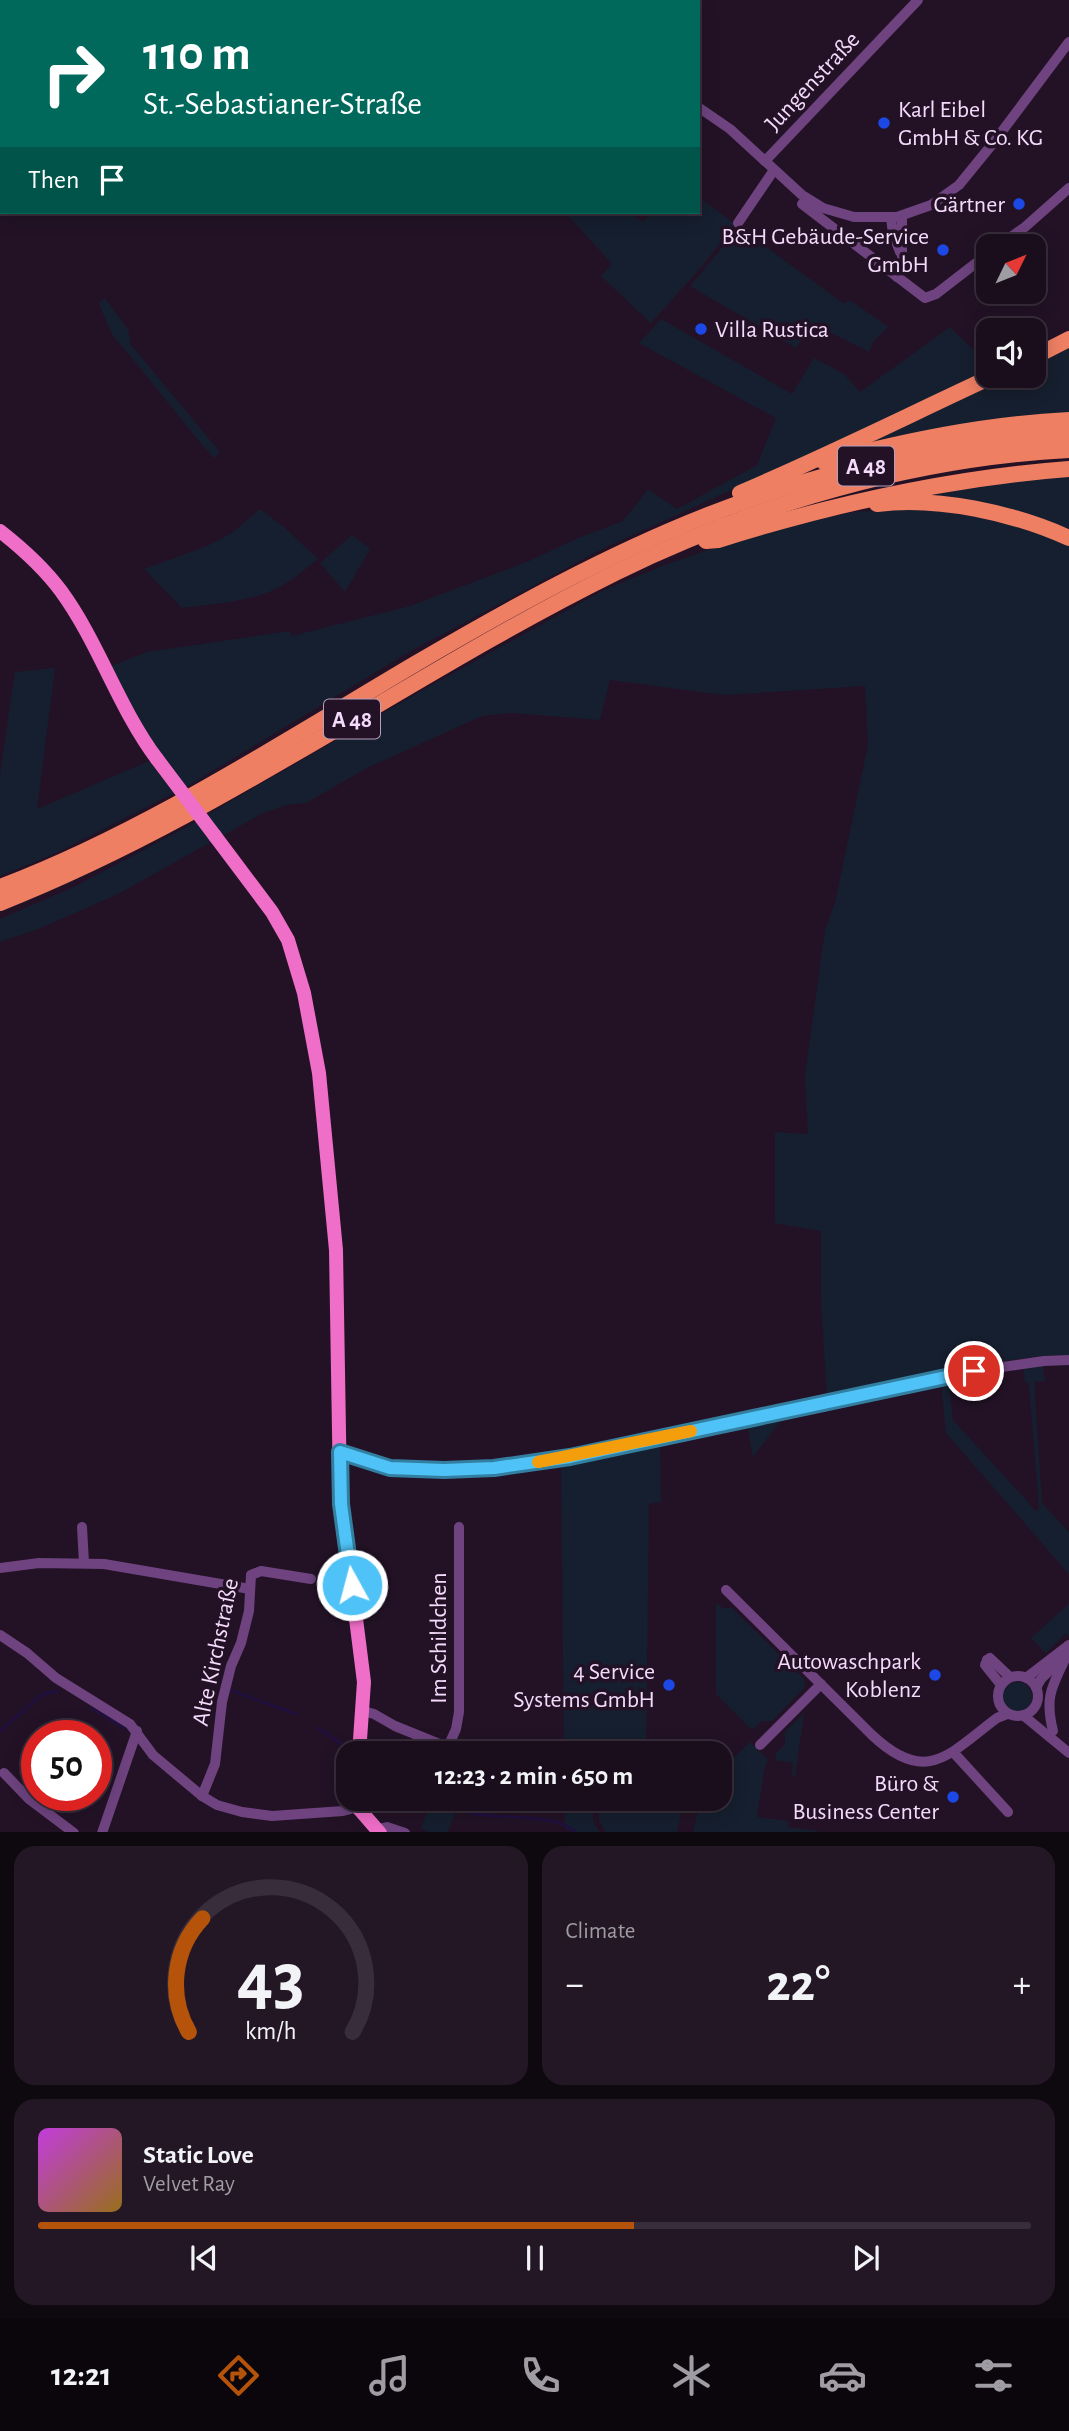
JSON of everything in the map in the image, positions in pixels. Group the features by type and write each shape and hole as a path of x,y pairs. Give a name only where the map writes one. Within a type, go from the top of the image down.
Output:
{"highway":[{"path":"1046,351 1069,339"},
{"path":"675,538 704,509 796,470 838,447 976,384"},
{"path":"796,470 918,439 1001,426 1069,420"},
{"name":"A 48","path":"0,903 73,873 178,819 540,612 618,572 706,516 791,486 874,464 957,447 1069,435"},
{"name":"A 48","path":"0,887 159,812 477,628 571,579 675,538 880,478 960,463 1069,450"},
{"path":"675,538 718,540 805,514 919,487 964,479 1069,469"},
{"path":"805,514 883,503 944,505 1031,523 1069,538"}],"main road":[{"path":"0,531 34,560 68,601 128,714 157,759 281,927 297,966 319,1073 333,1209 341,1504 363,1670 360,1741"},
{"path":"364,1811 380,1831"}],"street":[{"name":"Jungenstraße","path":"765,160 918,0"},
{"path":"700,108 730,129 802,195 823,208 854,218 897,217 932,205 964,180 1069,42"},
{"name":"Jungenstraße","path":"738,223 774,170"},
{"path":"1015,234 1069,188"},
{"path":"802,204 925,298 936,294 976,263"},
{"path":"897,217 893,234 901,255 901,267 897,276"},
{"path":"340,1448 390,1468 494,1468 570,1457 974,1371 1069,1360"},
{"path":"82,1527 84,1563"},
{"name":"Im Schildchen","path":"451,1741 456,1729 458,1713 458,1527"},
{"path":"0,1567 39,1563 104,1564 250,1589"},
{"name":"Alte Kirchstraße","path":"202,1796 215,1764 222,1702 249,1611 251,1575 256,1572 310,1579"},
{"path":"726,1590 895,1754 911,1760 932,1761 954,1753 977,1733 1007,1714"},
{"path":"0,1634 56,1678 130,1724 153,1755 202,1796 230,1809 261,1815 343,1811"},
{"path":"1000,1685 985,1665 990,1658 1010,1677 1026,1678 1069,1650"},
{"path":"1036,1688 1069,1650"},
{"path":"1053,1731 1048,1711 1049,1698 1069,1650"},
{"path":"1010,1677 1000,1685 998,1702 1007,1714 1015,1717 1024,1716 1035,1707 1038,1698 1036,1688 1026,1678"},
{"path":"760,1745 821,1684"},
{"path":"977,1733 998,1702"},
{"path":"1035,1707 1067,1752"},
{"name":"Im Schildchen","path":"363,1712 374,1714 395,1726 433,1741"},
{"path":"1024,1716 1067,1752"},
{"path":"102,1832 136,1731"},
{"path":"954,1753 1008,1812"},
{"path":"5,1773 29,1799 74,1832"},
{"path":"380,1831 390,1827 405,1832"}],"shaded area":[{"path":"700,198 735,224 703,265 651,323 601,276 612,264 567,214 631,214 643,222 649,214 700,214"},
{"path":"739,227 844,304 850,300 888,327 873,342 869,352 813,324 796,348 690,286"},
{"path":"105,298 128,330 131,345 220,452 214,458 115,338 99,303"},
{"path":"661,319 792,394 814,358 844,374 860,392 950,327 976,352 976,379 604,548 409,652 186,787 148,737 109,667 147,652 290,631 292,636 410,606 529,561 623,521 648,489 677,509 757,465 776,418 639,343"},
{"path":"1069,346 1069,414 962,426 855,447 982,388 1046,388 1046,357"},
{"path":"1069,472 1069,535 889,498"},
{"path":"260,509 318,559 278,588 243,599 182,608 144,569 207,546 232,533"},
{"path":"913,509 993,520 1069,544 1069,1355 978,1365 827,1398 821,1299 821,1231 775,1223 775,1132 808,1134 805,1075 825,930 835,903 868,745 865,686 724,695 610,680 600,720 511,713 482,716 367,768 306,803 287,805 263,813 222,836 207,815 430,686 604,590 662,566 748,536 852,512"},
{"path":"352,535 370,549 345,592 320,563"},
{"path":"55,668 37,809 149,761 174,793 56,853 0,876 0,775 15,672"},
{"path":"196,822 211,842 116,895 38,929 0,942 0,919 76,886"},
{"path":"1043,1366 1045,1381 1034,1382 1042,1503 1069,1532 1069,1574 946,1433 941,1383 949,1381 953,1420 1036,1511 1039,1508 1029,1383 1025,1382 1023,1367"},
{"path":"785,1415 753,1457 747,1423"},
{"path":"660,1442 661,1502 649,1504 646,1741 564,1741 561,1462"},
{"path":"718,1604 723,1608 732,1608 804,1679 805,1687 772,1721 762,1721 752,1730 716,1694"},
{"path":"1069,1604 1069,1636 1066,1633 1046,1653 1031,1638"},
{"path":"1017,1682 1028,1686 1032,1697 1028,1708 1017,1712 1006,1708 1002,1697 1006,1686"},
{"path":"804,1713 795,1778 792,1775 793,1763 776,1760 775,1755 785,1744 785,1732"},
{"path":"750,1742 768,1760 757,1817 788,1821 788,1827 823,1832 693,1832 698,1811 732,1811 732,1759"},
{"path":"427,1811 456,1811 448,1832 421,1829"},
{"path":"565,1811 593,1811 593,1822 600,1832 576,1832 565,1829"},
{"path":"599,1811 681,1811 677,1832 605,1832 599,1820"}],"waterway":[{"path":"230,1690 296,1714"},
{"path":"0,1731 43,1694 58,1691"},
{"path":"91,1708 124,1728"},
{"path":"318,1728 337,1741"},
{"path":"465,1811 554,1821 576,1832"}],"slow traffic":[{"path":"538,1462 691,1431"}],"place":[{"name":"Karl Eibel GmbH & Co. KG","path":"884,123"},
{"name":"Gärtner","path":"1019,204"},
{"name":"B&H Gebäude-Service GmbH","path":"943,250"},
{"name":"Villa Rustica","path":"701,329"},
{"name":"Autowaschpark Koblenz","path":"935,1675"},
{"name":"4 Service Systems GmbH","path":"669,1685"},
{"name":"Büro & Business Center","path":"953,1797"}],"route":[{"path":"352,1585 341,1504 340,1452 390,1468 494,1468 570,1457 974,1371"}]}
